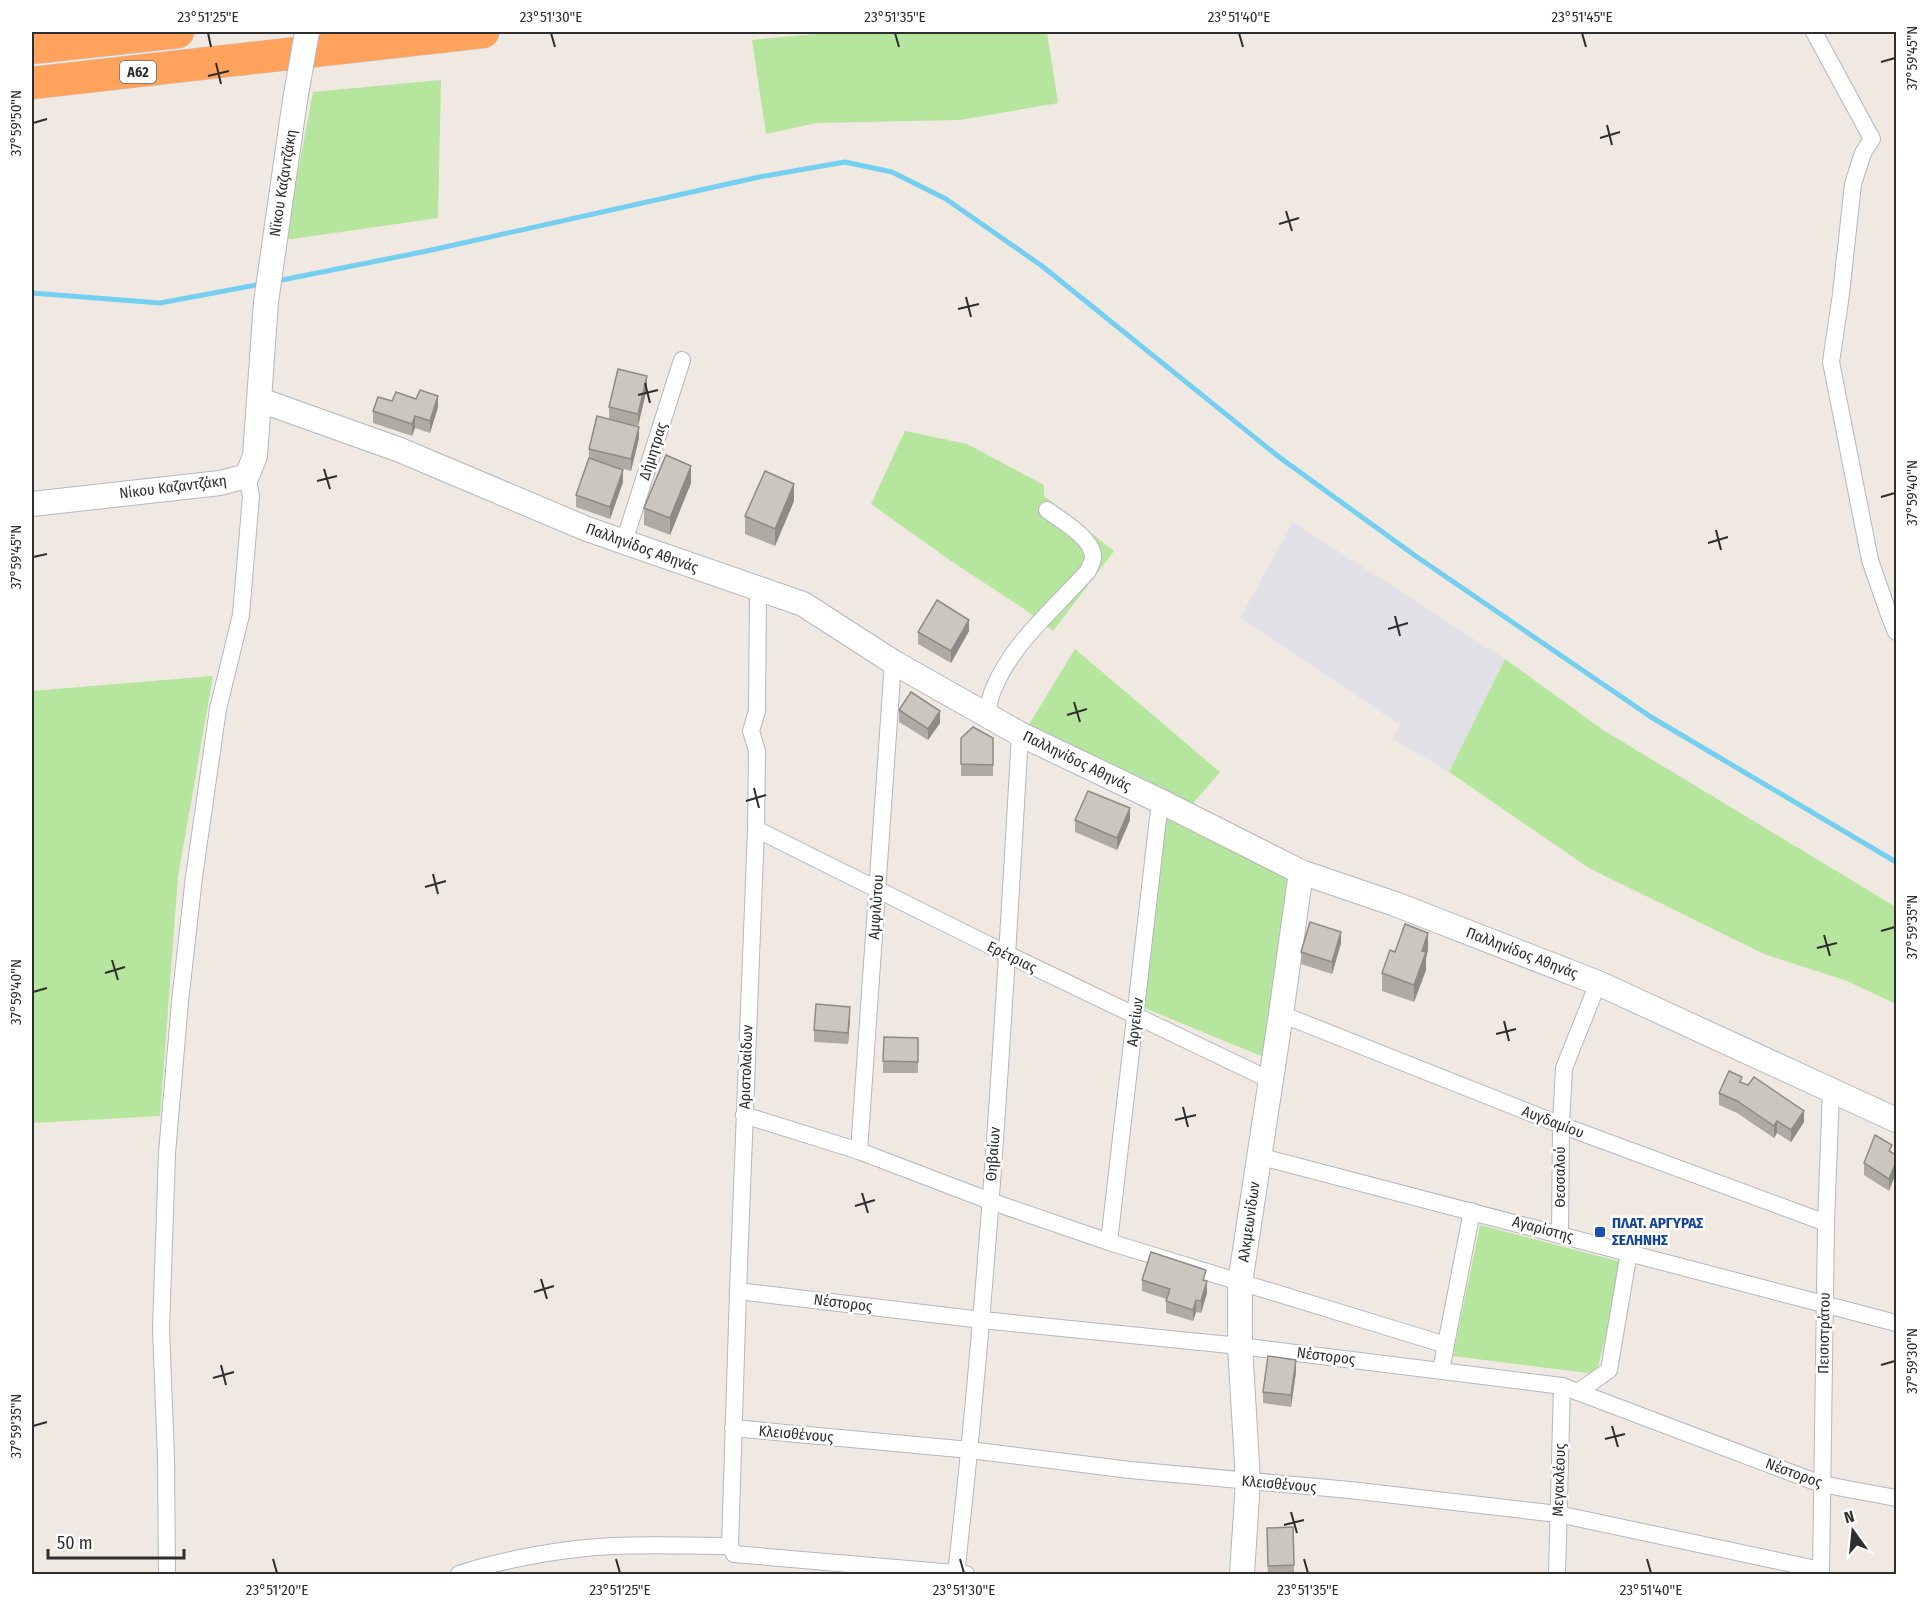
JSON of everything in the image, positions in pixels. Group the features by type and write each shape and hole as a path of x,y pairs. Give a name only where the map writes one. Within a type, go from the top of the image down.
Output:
{"highway":[{"path":"32,48 178,32"},
{"name":"Α62","path":"32,83 483,32"}],"street":[{"name":"Νϊκου Καζαντζάκη","path":"266,302 307,32"},
{"path":"1814,32 1872,139 1863,153 1853,184 1831,362 1870,560 1896,632"},
{"name":"Νίκου Καζαντζάκη","path":"32,504 220,483 247,476 255,456 266,302"},
{"name":"Δήμητρας","path":"624,542 682,360"},
{"name":"Παλληνίδος Αθηνάς","path":"260,400 400,450 587,529 802,604 893,662 1020,734 1301,872 1395,904 1598,983 1896,1120"},
{"path":"167,1575 166,1457 161,1329 167,1153 194,877 218,709 241,615 251,496 247,476"},
{"path":"986,715 993,689 1012,654 1088,571 1093,559 1091,548 1086,540 1047,510"},
{"name":"Αριστολαίδων","path":"730,1546 756,829 757,751 751,731 757,711 758,589"},
{"name":"Αμφιλύτου","path":"859,1151 893,662"},
{"name":"Θηβαίων","path":"961,1574 982,1320 1020,734"},
{"name":"Αργείων","path":"1109,1242 1160,801"},
{"name":"Ερέτριας","path":"756,829 1007,954 1270,1080"},
{"name":"Αλκμεωνίδων","path":"1242,1575 1248,1481 1240,1346 1240,1283 1301,872"},
{"name":"Θεσσαλού","path":"1560,1234 1564,1068 1598,983"},
{"name":"Αυγδαμίου","path":"1281,1014 1561,1125 1826,1223"},
{"name":"Πεισιστράτου","path":"1821,1572 1826,1223 1832,1091"},
{"path":"744,1115 859,1151 990,1201 1109,1242 1446,1345"},
{"name":"Αγαρίστης","path":"1258,1156 1896,1323"},
{"path":"1442,1370 1472,1211"},
{"path":"1578,1392 1609,1370 1629,1252"},
{"name":"Νέστορος","path":"738,1291 982,1320 1240,1346 1562,1386 1821,1484 1896,1498"},
{"name":"Μεγακλέους","path":"1557,1575 1562,1386"},
{"name":"Κλεισθένους","path":"733,1428 970,1450 1130,1470 1350,1490 1558,1514 1821,1572"},
{"path":"459,1575 549,1553 615,1546 730,1546 734,1554 961,1574"}],"shaded area":[{"path":"1293,522 1505,659 1449,772 1393,739 1400,725 1240,618"}],"green space":[{"path":"835,32 1047,32 1058,103 960,120 816,123 766,134 752,40"},
{"path":"441,80 438,218 285,240 313,92"},
{"path":"905,431 967,444 1044,485 1044,496 1114,551 1053,631 871,504"},
{"path":"1075,649 1220,772 1187,810 1025,731"},
{"path":"1505,659 1603,730 1896,907 1896,1004 1847,981 1764,954 1589,868 1449,772"},
{"path":"213,676 178,877 160,1116 32,1123 32,691"},
{"path":"1166,812 1291,877 1266,1058 1142,1007"},
{"path":"1480,1225 1625,1263 1596,1374 1453,1356"}],"building":[{"path":"618,369 647,376 638,414 609,407"},
{"path":"420,390 438,396 430,421 415,416 412,424 373,411 378,397 392,401 396,392 416,399"},
{"path":"597,416 639,427 631,459 589,449"},
{"path":"666,455 691,466 670,518 644,508"},
{"path":"589,458 623,470 610,507 576,495"},
{"path":"765,471 794,484 775,529 745,516"},
{"path":"937,600 969,620 951,651 918,632"},
{"path":"911,692 940,711 928,729 899,710"},
{"path":"973,727 993,738 993,765 961,764 961,738"},
{"path":"1088,791 1130,808 1117,838 1075,820"},
{"path":"1310,922 1341,932 1332,962 1301,952"},
{"path":"1405,924 1428,933 1422,951 1426,952 1414,985 1382,973 1390,950 1395,952"},
{"path":"816,1004 850,1007 848,1033 814,1030"},
{"path":"884,1037 918,1038 918,1062 883,1061"},
{"path":"1729,1071 1742,1077 1740,1082 1748,1085 1754,1077 1804,1111 1791,1130 1777,1121 1774,1126 1737,1101 1719,1093"},
{"path":"1875,1135 1892,1145 1889,1151 1896,1155 1896,1162 1889,1179 1864,1163"},
{"path":"1151,1252 1206,1270 1203,1280 1207,1281 1201,1301 1196,1300 1193,1310 1166,1301 1170,1289 1142,1280"},
{"path":"1268,1356 1296,1360 1291,1395 1263,1392"},
{"path":"1293,1527 1294,1565 1268,1566 1267,1528"}],"waterway":[{"path":"277,281 427,251 759,177 845,162 892,172 946,199 1042,266 1279,457 1417,557 1651,717 1896,862"},
{"path":"32,293 160,303 261,284"}],"place":[{"name":"ΠΛΑΤ. ΑΡΓΥΡΑΣ ΣΕΛΗΝΗΣ","path":"1600,1232"}]}
